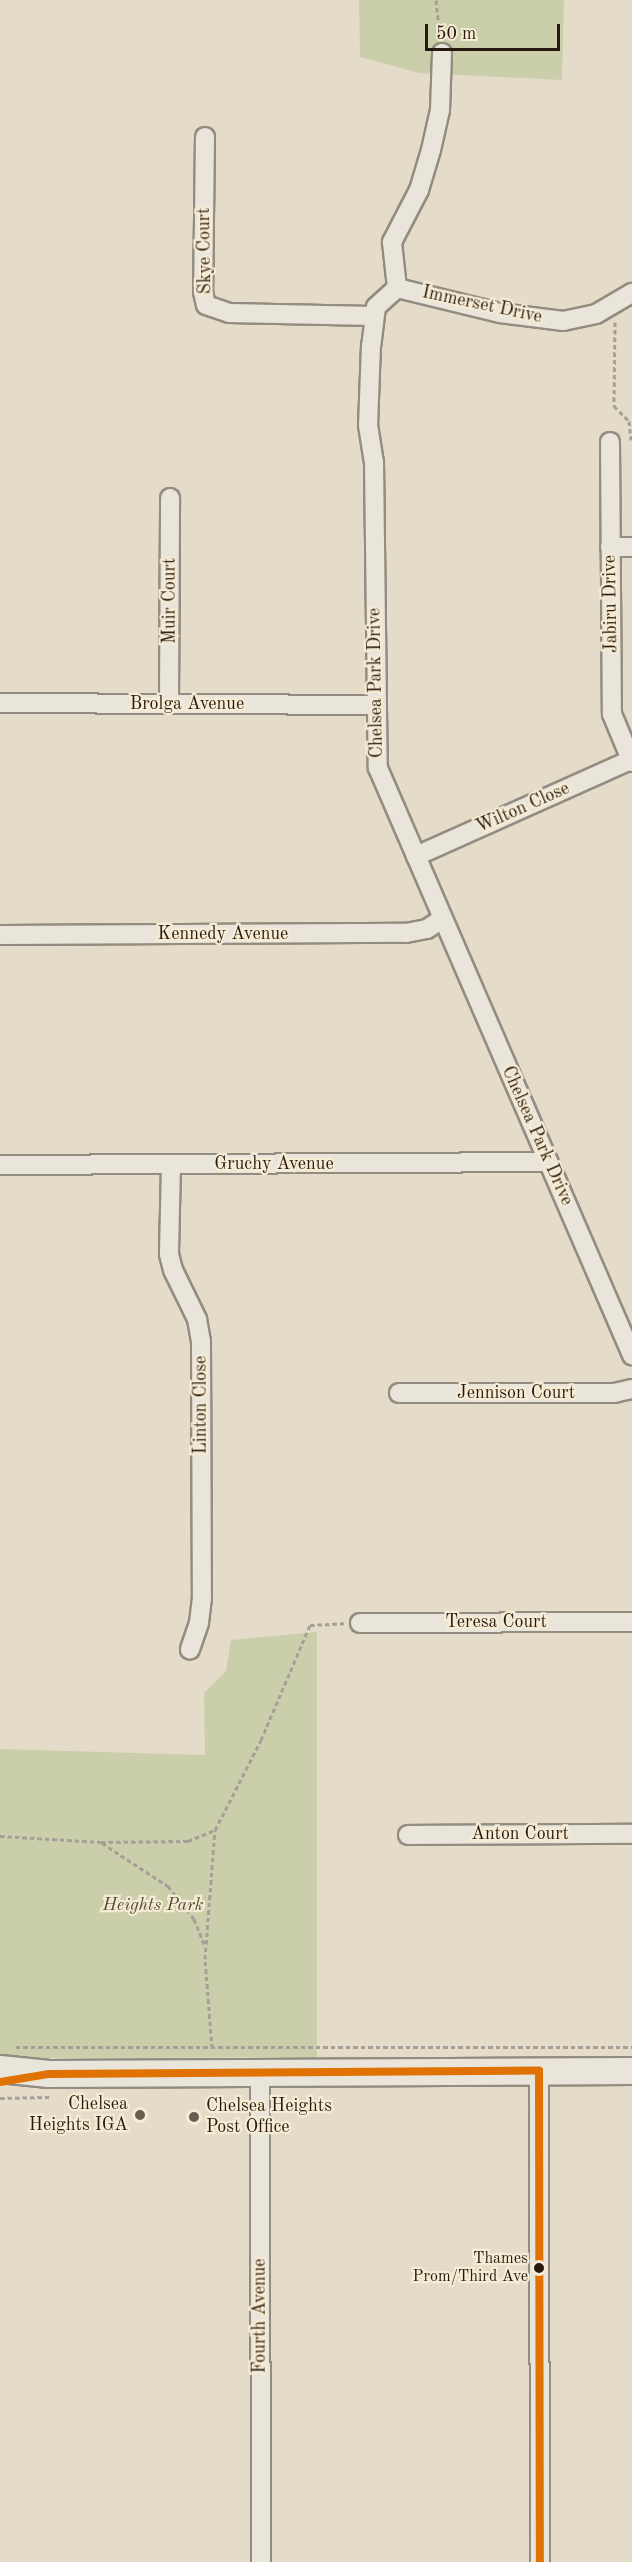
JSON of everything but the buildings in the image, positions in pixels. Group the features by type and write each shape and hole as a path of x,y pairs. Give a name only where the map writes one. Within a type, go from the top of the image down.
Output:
{"main road":[{"path":"6,2058 49,2074"},
{"path":"0,2082 49,2074 213,2059 260,2071 632,2072"}],"street":[{"path":"374,316 383,296 397,288 390,248 419,190 431,150 440,110 442,53"},
{"name":"Skye Court","path":"206,137 203,292 206,305 229,313 374,316"},
{"name":"Immerset Drive","path":"397,288 536,320 563,321 596,314 632,293"},
{"name":"Chelsea Park Drive","path":"374,316 368,425 374,462 375,705 378,768 632,1354"},
{"name":"Jabiru Drive","path":"610,442 612,714 632,761"},
{"name":"Muir Court","path":"169,704 170,498"},
{"path":"610,547 632,547"},
{"name":"Brolga Avenue","path":"0,704 375,705"},
{"name":"Wilton Close","path":"416,856 632,761"},
{"name":"Kennedy Avenue","path":"0,935 406,933 427,929 442,919"},
{"name":"Gruchy Avenue","path":"0,1165 548,1162"},
{"name":"Linton Close","path":"171,1165 169,1254 173,1270 197,1319 201,1341 201,1598 199,1623 190,1649"},
{"name":"Jennison Court","path":"399,1393 614,1393 632,1389"},
{"name":"Teresa Court","path":"360,1623 632,1622"},
{"name":"Anton Court","path":"408,1834 632,1834"},
{"name":"Fourth Avenue","path":"260,2071 261,2562"},
{"path":"539,2072 540,2562"}],"path":[{"path":"436,0 442,53"},
{"path":"612,306 614,406 629,421 631,440"},
{"path":"213,2059 206,1947 214,1830 261,1740 310,1624 360,1623"},
{"path":"0,1836 101,1842 188,1841 214,1830"},
{"path":"101,1842 168,1886 194,1919 206,1947"},
{"path":"6,2058 213,2059 632,2046"}],"green space":[{"path":"359,0 564,0 562,80 419,73 360,57"},
{"name":"Heights Park","path":"317,1632 317,2057 0,2058 0,1749 205,1755 204,1693 226,1671 231,1640"}],"transit line":[{"path":"539,2071 540,2562"},
{"path":"0,2082 49,2074 539,2071"}],"place":[{"name":"Chelsea Heights IGA","path":"140,2115"},
{"name":"Chelsea Heights Post Office","path":"194,2117"},
{"name":"Thames Prom/Third Ave","path":"539,2268"}]}
